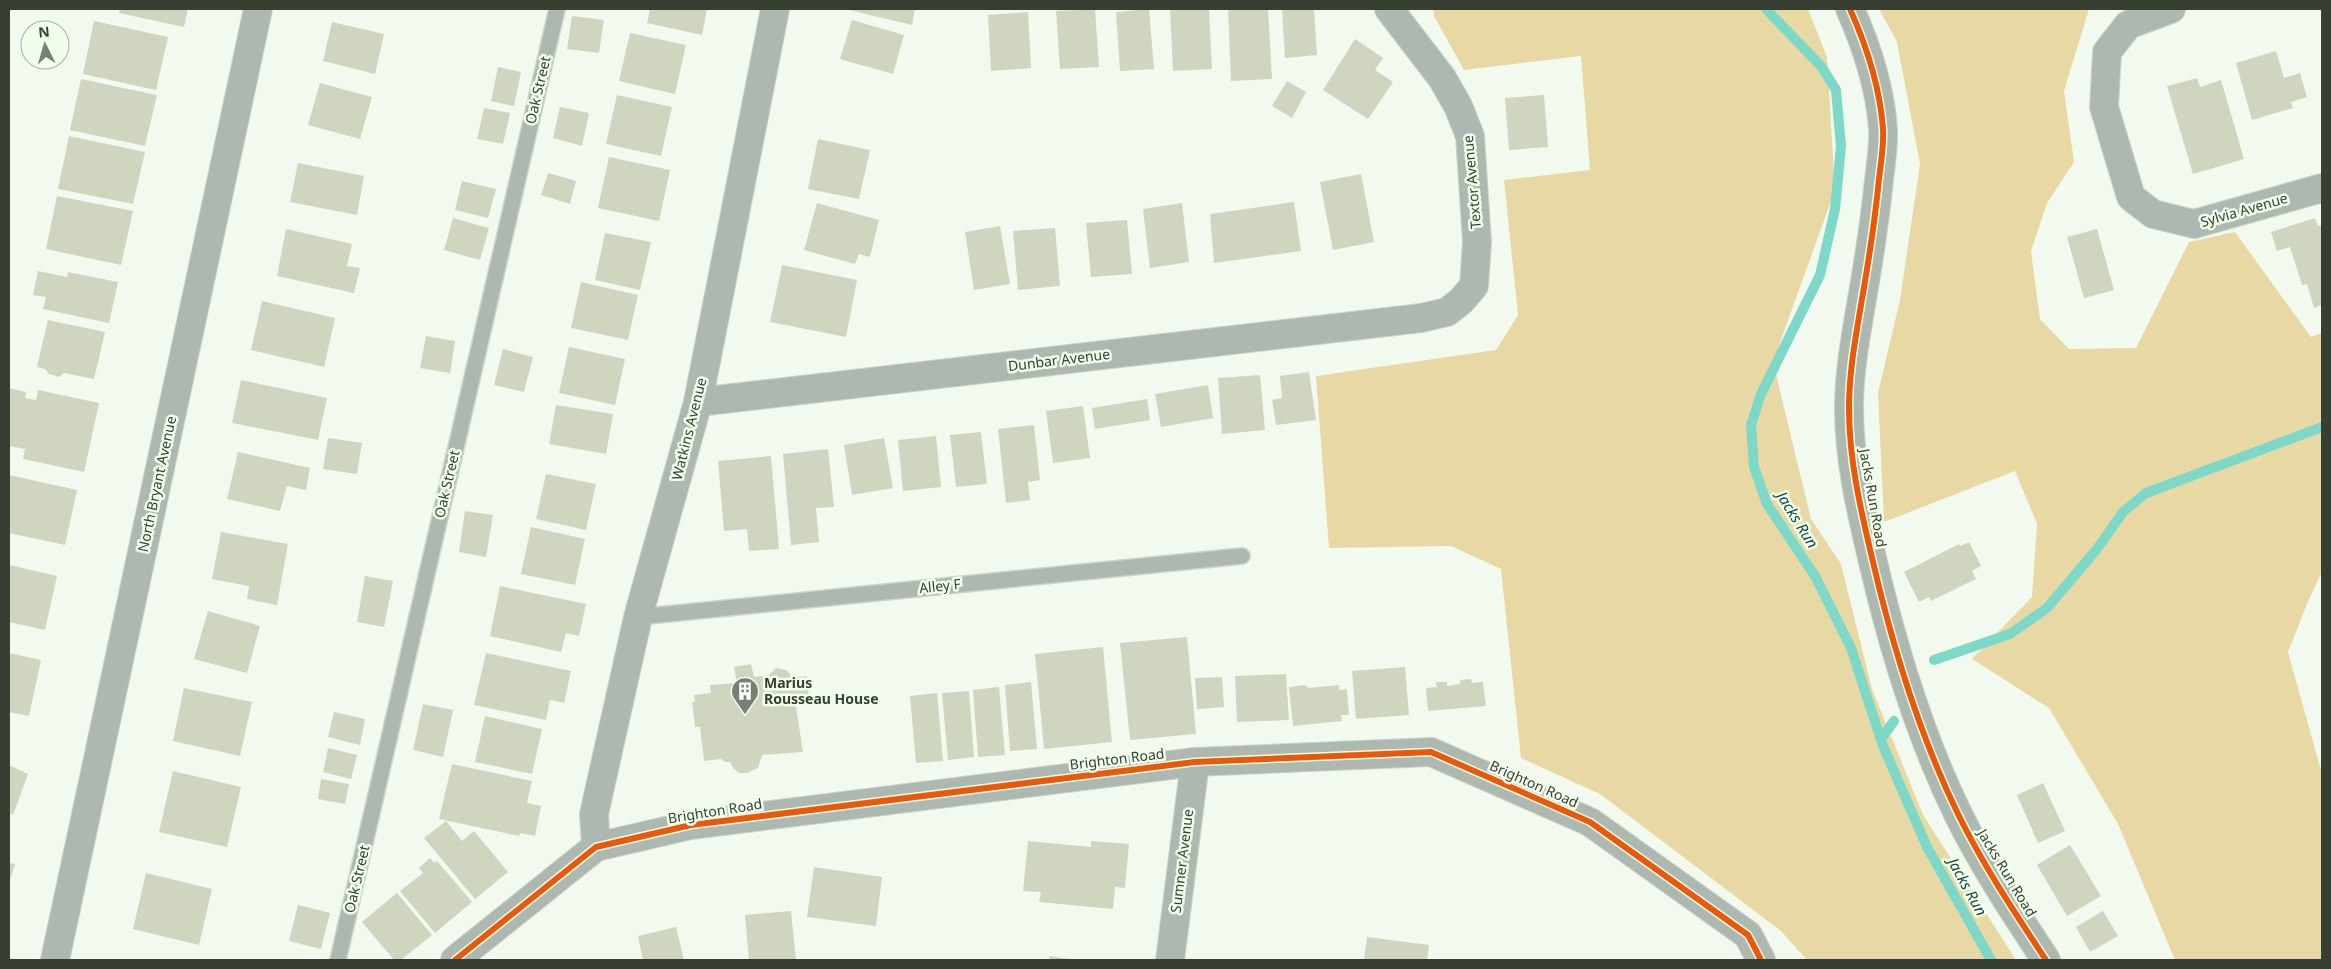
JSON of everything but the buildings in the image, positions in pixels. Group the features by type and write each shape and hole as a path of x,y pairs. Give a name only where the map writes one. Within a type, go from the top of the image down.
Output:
{"street":[{"name":"North Bryant Avenue","path":"55,960 258,9"},
{"name":"Watkins Avenue","path":"596,847 594,814 638,617 698,402 775,9"},
{"name":"Textor Avenue","path":"1389,9 1442,78 1458,106 1470,136 1477,242 1474,286 1461,301 1447,312 1421,318"},
{"name":"Jacks Run Road","path":"1850,9 1861,33 1877,86 1883,132 1875,226 1852,358 1849,408 1852,463 1862,519 1881,596 1906,683 1931,754 1958,814 1984,861 2046,960"},
{"name":"Sylvia Avenue","path":"2171,9 2128,25 2107,52 2104,107 2131,197 2153,214 2194,224 2322,188"},
{"name":"Dunbar Avenue","path":"698,402 1421,318"},
{"name":"Brighton Road","path":"455,960 596,847 691,825 1194,762 1431,752 1590,822 1748,935 1761,960"},
{"name":"Sumner Avenue","path":"1170,960 1194,762"}],"lane":[{"name":"Oak Street","path":"338,960 557,9"},
{"name":"Alley F","path":"638,617 1242,556"}],"shaded area":[{"path":"1433,9 1808,9 1827,57 1835,190 1773,362 1811,519 1841,564 1872,689 1923,815 2016,960 1807,960 1781,931 1600,794 1521,758 1501,569 1451,546 1329,548 1316,376 1496,350 1518,315 1504,180 1590,170 1581,56 1464,70 1434,16"},
{"path":"1879,9 2089,9 2064,91 2074,162 2047,203 2031,251 2040,319 2069,349 2136,348 2189,242 2235,232 2311,337 2322,333 2322,572 2288,652 2322,774 2322,960 2175,960 2118,824 2049,708 1972,659 2032,597 2037,524 2015,471 1884,522 1878,393 1900,300 1920,164 1897,42"}],"waterway":[{"name":"Jacks Run","path":"1766,9 1821,66 1836,90 1841,146 1835,209 1820,275 1761,394 1751,425 1754,467 1767,504 1815,576 1851,648 1883,746 1927,847 1991,960"},
{"path":"1934,660 2010,634 2047,608 2097,549 2123,512 2146,493 2322,427"},
{"path":"1881,739 1894,721"}],"cycle path":[{"path":"1850,9 1862,38 1876,83 1883,135 1874,224 1853,353 1849,394 1851,447 1860,505 1898,658 1931,753 1958,814 1978,852 2046,960"},
{"path":"455,960 596,847 691,825 1195,762 1431,752 1590,822 1748,935 1761,960"}],"place":[{"name":"Marius Rousseau House","path":"745,715"}]}
